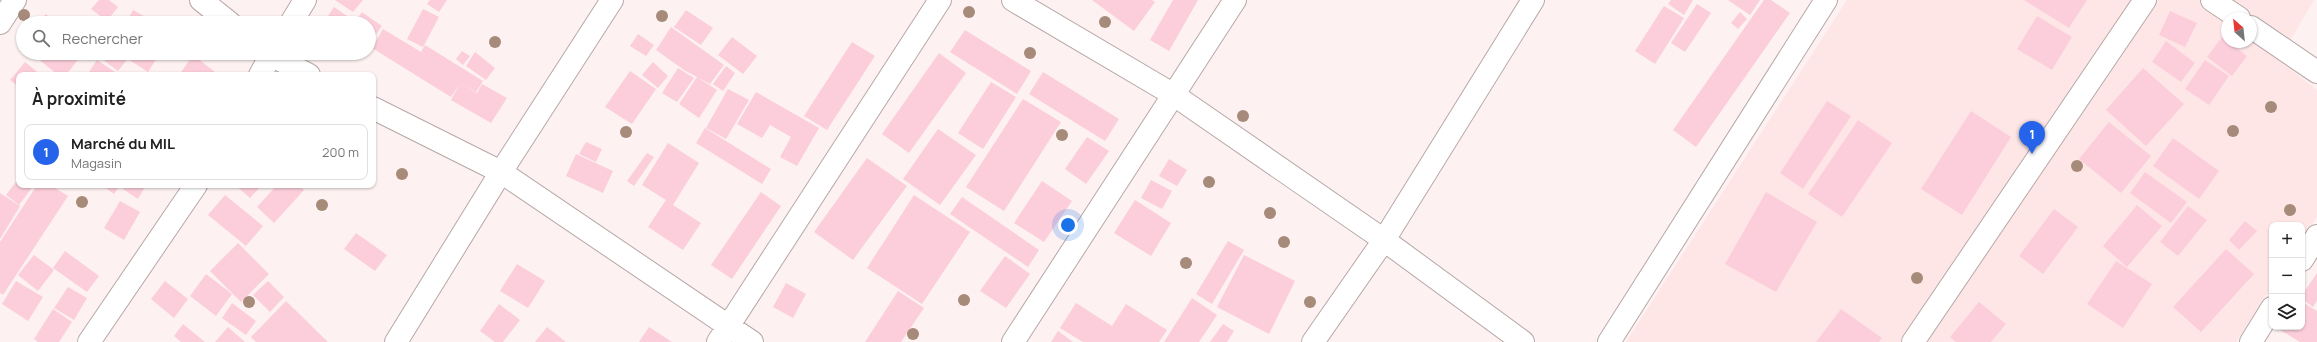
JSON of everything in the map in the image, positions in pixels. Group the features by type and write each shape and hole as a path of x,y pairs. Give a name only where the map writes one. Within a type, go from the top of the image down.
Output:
{"street":[{"path":"0,23 15,0"},
{"path":"201,0 221,16"},
{"path":"295,16 305,0"},
{"path":"396,342 501,172 612,0"},
{"path":"723,334 940,0"},
{"path":"1013,0 1174,95 1384,240 1523,342"},
{"path":"1013,342 1235,0"},
{"path":"1314,342 1384,240 1533,0"},
{"path":"1609,342 1826,0"},
{"path":"1913,342 2144,0"},
{"path":"2212,0 2229,12"},
{"path":"2257,30 2317,72"},
{"path":"261,72 267,60"},
{"path":"281,60 303,72"},
{"path":"376,110 501,172 723,334 752,342"},
{"path":"89,342 194,188"},
{"path":"2303,258 2317,236"},
{"path":"2251,342 2269,313"}],"shaded area":[{"path":"1847,0 2314,0 2279,60 2317,90 2317,217 2305,235 2305,222 2269,222 2269,291 2236,342 1626,342"}],"building":[{"path":"99,0 109,0 118,7 111,16 100,16 91,9"},
{"path":"335,0 363,0 353,12"},
{"path":"430,0 447,0 439,12 427,4"},
{"path":"1092,0 1152,0 1155,2 1134,31"},
{"path":"1173,0 1198,0 1169,51 1150,40"},
{"path":"1671,0 1693,0 1684,15 1668,4"},
{"path":"1728,0 1760,0 1750,15"},
{"path":"1764,0 1771,0 1790,13 1696,147 1673,130"},
{"path":"2024,0 2087,0 2069,28"},
{"path":"1697,4 1711,13 1685,52 1671,43"},
{"path":"1664,6 1684,18 1655,64 1635,51"},
{"path":"334,7 347,16 328,16"},
{"path":"423,9 439,17 423,47 407,39"},
{"path":"133,10 144,16 130,16"},
{"path":"686,10 713,28 701,45 674,27"},
{"path":"2170,11 2197,23 2185,47 2159,35"},
{"path":"362,12 368,16 359,16"},
{"path":"1740,12 1747,19 1738,29 1731,23"},
{"path":"2037,16 2072,37 2052,70 2017,49"},
{"path":"376,22 382,26 376,34"},
{"path":"671,27 724,65 710,84 684,70 656,50"},
{"path":"383,29 421,52 425,45 483,81 476,92 460,83 477,93 482,84 507,98 491,123 451,100 459,85 451,97 376,50 376,41"},
{"path":"965,30 1031,71 1017,94 950,52"},
{"path":"638,34 654,45 646,56 630,46"},
{"path":"732,37 757,56 743,74 718,55"},
{"path":"2221,38 2221,48 2236,48 2247,56 2232,76 2207,57"},
{"path":"2166,41 2195,63 2181,82 2152,62"},
{"path":"852,42 875,56 827,130 804,116"},
{"path":"462,51 470,56 463,65 456,59"},
{"path":"475,52 495,68 486,80 466,66"},
{"path":"939,53 966,73 909,153 882,134"},
{"path":"40,60 78,60 68,72 54,72"},
{"path":"97,60 115,72 89,72"},
{"path":"103,60 127,60 118,71"},
{"path":"130,60 156,60 148,72"},
{"path":"190,60 200,60 215,72 181,72"},
{"path":"2205,60 2229,76 2209,105 2185,89"},
{"path":"25,62 37,72 17,72"},
{"path":"653,62 668,76 658,88 642,75"},
{"path":"726,66 735,73 723,91 713,84"},
{"path":"678,68 694,78 677,102 662,93"},
{"path":"2143,68 2184,104 2146,146 2106,110"},
{"path":"630,71 656,89 632,124 605,107"},
{"path":"1043,72 1119,119 1105,141 1029,94"},
{"path":"16,73 16,85 10,80"},
{"path":"697,77 717,90 699,118 679,104"},
{"path":"991,82 1016,97 983,149 958,133"},
{"path":"728,89 749,100 726,139 706,128"},
{"path":"756,92 819,128 797,166 780,157 791,137 770,125 762,138 737,124"},
{"path":"1023,99 1061,122 1004,211 966,187"},
{"path":"1827,101 1851,116 1803,189 1780,173"},
{"path":"1971,111 2011,137 1962,215 1921,189"},
{"path":"1858,120 1892,143 1842,217 1808,194"},
{"path":"2109,122 2151,156 2121,193 2079,159"},
{"path":"705,128 771,169 762,184 696,143"},
{"path":"938,129 976,155 940,205 903,179"},
{"path":"1087,137 1109,151 1086,184 1065,169"},
{"path":"2173,138 2219,171 2199,199 2153,166"},
{"path":"586,142 602,149 596,162 579,154"},
{"path":"668,143 699,163 673,205 701,223 683,250 648,227 666,200 642,185"},
{"path":"647,153 654,157 634,186 627,181"},
{"path":"576,154 613,171 603,193 566,176"},
{"path":"867,158 907,186 853,260 814,232"},
{"path":"1169,159 1187,170 1177,186 1159,176"},
{"path":"2145,172 2187,202 2171,223 2130,193"},
{"path":"1151,180 1172,191 1162,209 1141,198"},
{"path":"1042,181 1072,201 1044,242 1014,223"},
{"path":"16,182 16,188 32,188 19,205 6,195"},
{"path":"35,188 55,188 68,196 3,295 0,293 0,242"},
{"path":"106,188 118,188 114,194"},
{"path":"124,188 144,188 138,199"},
{"path":"238,188 259,188 250,198"},
{"path":"274,188 302,188 304,190 274,223 257,207"},
{"path":"761,192 781,206 732,279 711,265"},
{"path":"1766,192 1817,222 1776,292 1725,264"},
{"path":"0,193 20,206 0,239"},
{"path":"225,195 263,226 246,246 208,215"},
{"path":"914,195 970,232 922,304 867,268"},
{"path":"962,197 1039,250 1028,267 950,214"},
{"path":"1135,200 1171,223 1151,256 1114,233"},
{"path":"120,201 140,212 124,240 104,228"},
{"path":"2137,205 2162,226 2127,267 2103,246"},
{"path":"2188,206 2207,220 2178,256 2160,242"},
{"path":"2054,209 2078,227 2043,274 2019,256"},
{"path":"2245,221 2257,231 2239,250 2229,240"},
{"path":"356,233 387,255 375,271 344,249"},
{"path":"1228,241 1244,250 1212,304 1196,294"},
{"path":"238,243 269,274 241,302 210,271"},
{"path":"2226,249 2254,274 2201,332 2173,307"},
{"path":"65,251 99,276 87,292 53,268"},
{"path":"34,255 54,270 38,291 18,275"},
{"path":"1244,255 1295,281 1269,334 1217,307"},
{"path":"1005,256 1030,274 1006,308 980,291"},
{"path":"2116,261 2152,284 2123,328 2087,304"},
{"path":"517,264 545,281 528,308 500,291"},
{"path":"2317,273 2317,301 2313,307 2305,301 2305,291"},
{"path":"206,274 232,294 216,316 190,296"},
{"path":"16,281 43,297 28,321 2,304"},
{"path":"165,281 188,299 174,318 151,299"},
{"path":"268,281 284,297 270,312 253,295"},
{"path":"786,283 806,294 793,318 773,307"},
{"path":"68,287 87,298 74,320 54,308"},
{"path":"898,291 924,308 901,342 865,342"},
{"path":"1192,298 1217,315 1199,342 1164,342"},
{"path":"286,301 328,342 256,342 251,337"},
{"path":"1979,302 2006,324 1991,342 1956,342 1950,337"},
{"path":"232,303 256,321 246,335 222,318"},
{"path":"1076,303 1112,326 1126,304 1167,330 1159,342 1083,342 1060,328"},
{"path":"499,304 520,320 503,342 495,342 480,331"},
{"path":"2305,304 2317,311 2317,342 2300,342 2280,330 2305,330"},
{"path":"53,309 72,322 59,342 38,342 34,339"},
{"path":"1841,309 1882,338 1879,342 1816,342"},
{"path":"183,324 205,342 181,342 174,336"},
{"path":"1223,324 1234,331 1227,342 1210,342"},
{"path":"228,327 245,342 215,342"},
{"path":"547,327 566,342 535,342"},
{"path":"649,327 672,342 639,342"},
{"path":"1058,331 1073,342 1051,342"}],"place":[{"name":"Marché du MIL","path":"2032,154"}]}
